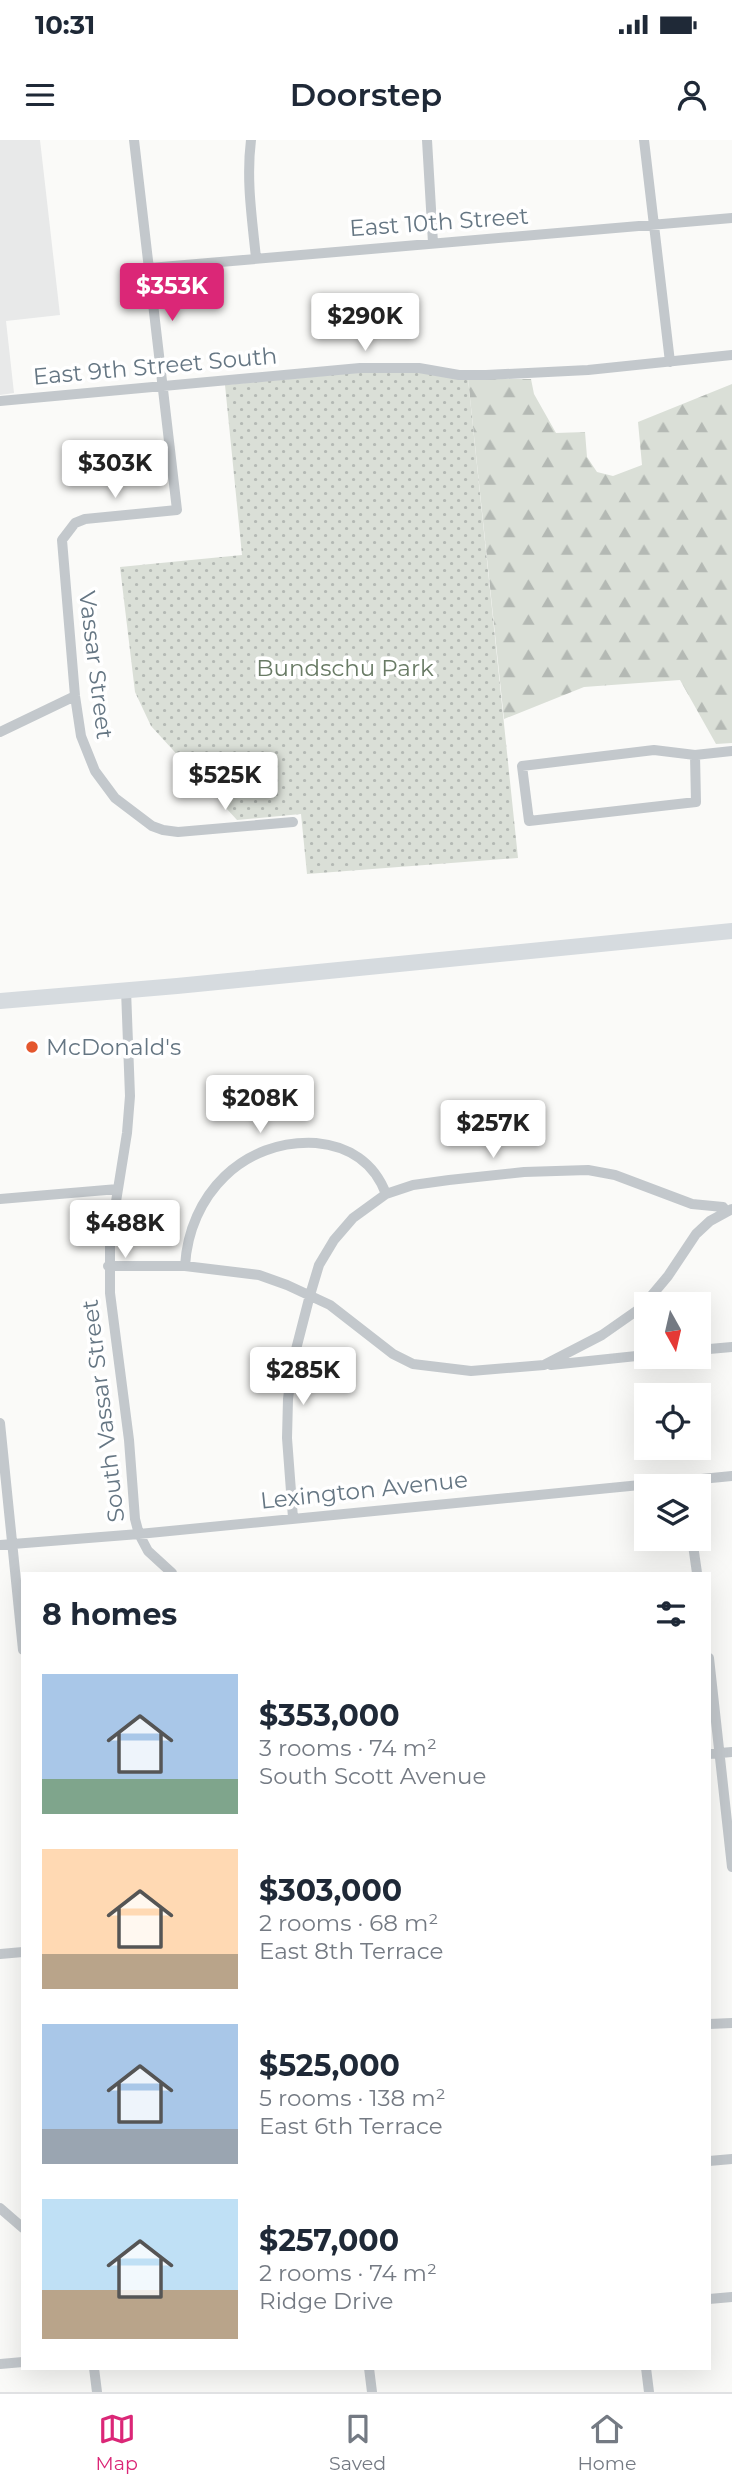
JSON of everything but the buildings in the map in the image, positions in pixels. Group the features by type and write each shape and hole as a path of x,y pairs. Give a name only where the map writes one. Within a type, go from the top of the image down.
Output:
{"main road":[{"path":"0,1001 732,931"}],"street":[{"path":"134,140 163,387"},
{"path":"251,140 248,188 256,258"},
{"path":"427,140 433,243"},
{"path":"644,140 670,362"},
{"name":"East 10th Street","path":"150,268 732,218"},
{"name":"East 9th Street South","path":"0,401 360,368 419,368 459,375 486,375 588,370 732,355"},
{"name":"Vassar Street","path":"163,387 177,510 85,519 71,528 62,540 75,696 81,736 95,771 116,798 152,826 178,832 293,822"},
{"path":"0,732 75,696"},
{"path":"695,755 696,802 529,821 522,766 654,750 695,755 732,751"},
{"name":"South Vassar Street","path":"127,990 130,1096 108,1266 129,1440 135,1519 139,1534"},
{"path":"185,1266 192,1226 207,1198 234,1168 264,1150 305,1143 329,1144 346,1149 371,1168 382,1182 386,1194"},
{"path":"293,1518 288,1399 293,1361 310,1295 319,1265 334,1240 353,1218 386,1194 413,1185 449,1180 524,1172 588,1170 615,1175 692,1204 723,1206 729,1210 710,1221 696,1234 668,1276 642,1307 602,1335 544,1365"},
{"path":"0,1199 118,1189"},
{"path":"108,1266 185,1266 259,1275 310,1295 348,1318 393,1354 414,1364 471,1371 634,1356"},
{"path":"711,1349 732,1347"},
{"path":"0,1423 6,1544 21,1638"},
{"name":"Lexington Avenue","path":"711,1479 732,1476"},
{"name":"Lexington Avenue","path":"6,1544 634,1487"},
{"path":"139,1534 148,1551 171,1572"},
{"path":"694,1551 697,1572"},
{"path":"711,1696 714,1754 732,1867"},
{"path":"714,1754 732,1752"},
{"path":"0,1954 21,1952"},
{"path":"711,2024 732,2023"},
{"path":"711,2161 732,2159"},
{"path":"2,2214 21,2227"},
{"path":"711,2299 732,2297"},
{"path":"0,2364 21,2362"},
{"path":"94,2370 97,2392"},
{"path":"369,2370 372,2392"},
{"path":"646,2370 649,2392"}],"shaded area":[{"path":"0,140 40,140 60,315 6,321 14,393 0,395"}],"green space":[{"name":"Bundschu Park","path":"420,371 468,379 518,858 307,874 301,814 237,820 151,726 135,692 120,567 242,555 225,385 353,373"},
{"path":"468,379 531,379 534,394 556,433 585,432 587,457 597,472 613,476 642,465 638,422 732,384 732,743 716,744 680,680 584,687 504,719"}],"place":[{"name":"McDonald's","path":"32,1047"}]}
